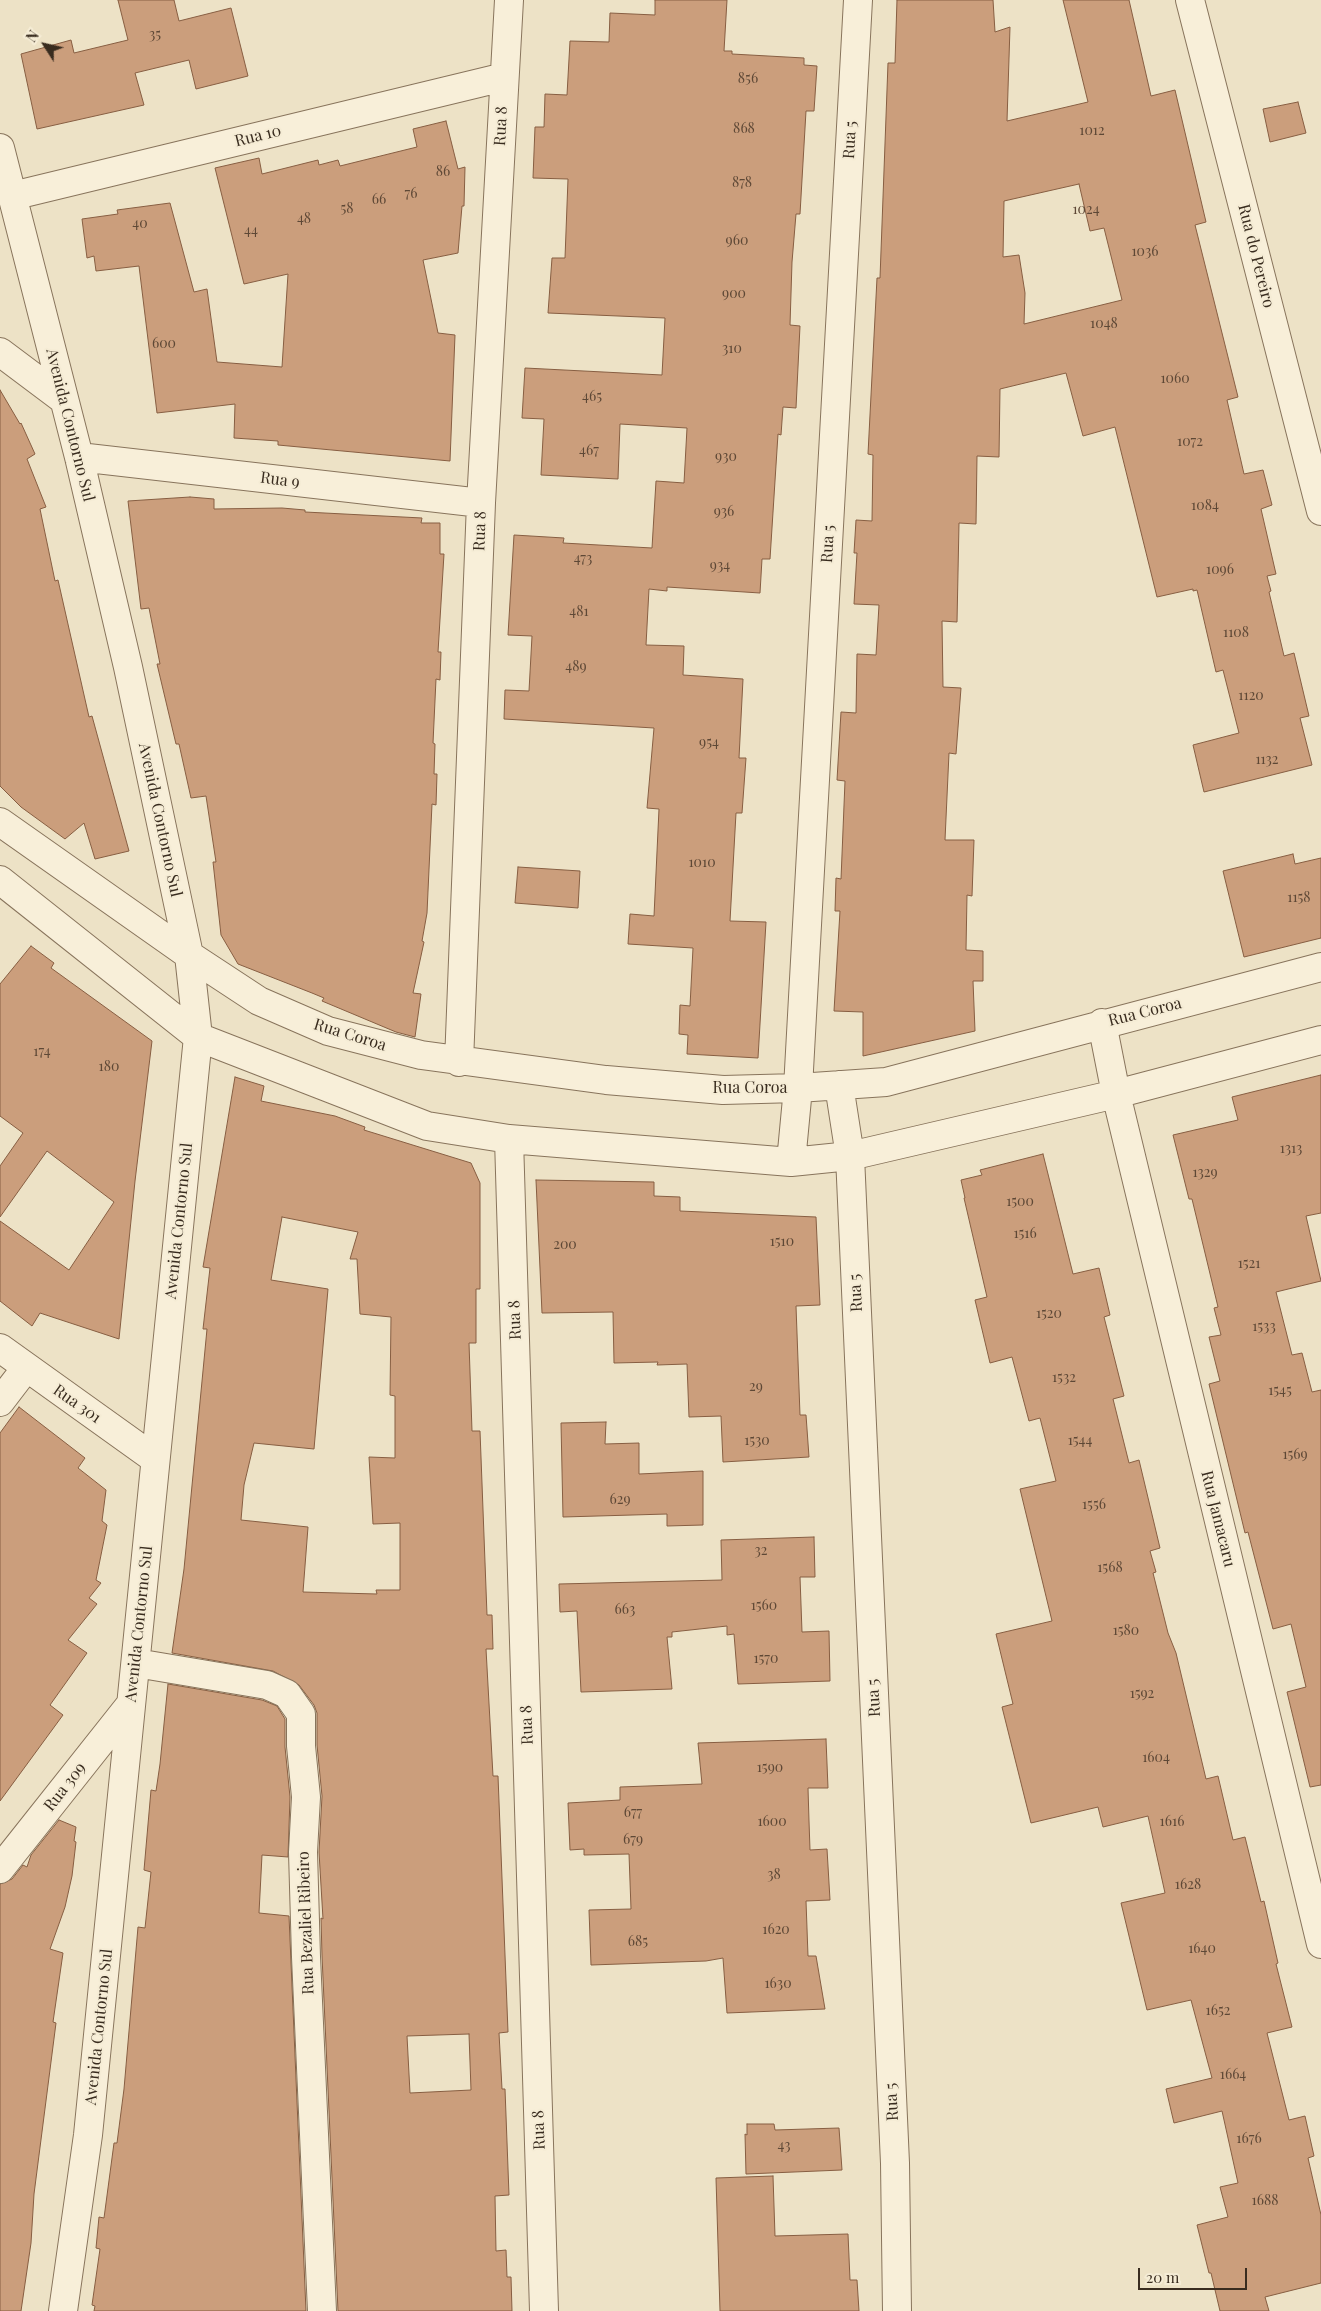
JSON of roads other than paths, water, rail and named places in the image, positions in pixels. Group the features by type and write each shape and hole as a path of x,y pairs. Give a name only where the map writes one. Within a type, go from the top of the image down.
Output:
{"street":[{"name":"Rua 8","path":"460,1062 480,503 509,0"},
{"name":"Rua 5","path":"791,1162 798,1088 858,0"},
{"name":"Rua do Pereiro","path":"1190,0 1321,511"},
{"name":"Rua 10","path":"10,211 504,77"},
{"name":"Avenida Contorno Sul","path":"0,148 10,211 79,457 128,667 189,956 198,1037 88,2134 63,2311"},
{"path":"0,352 64,400"},
{"name":"Rua 9","path":"79,457 480,503"},
{"name":"Rua Coroa","path":"0,822 189,956 259,1001 328,1031 421,1055 460,1062 606,1080 713,1089 798,1088 886,1082 1102,1023 1321,967"},
{"path":"0,880 198,1037 427,1126 509,1139 791,1162 850,1156 1116,1094 1321,1040"},
{"name":"Rua Jamacaru","path":"1102,1023 1116,1094 1321,1944"},
{"name":"Rua 5","path":"838,1085 850,1156 894,2153 897,2311"},
{"name":"Rua 8","path":"509,1139 544,2311"},
{"name":"Rua 301","path":"0,1348 155,1459"},
{"path":"0,1402 26,1368"},
{"name":"Rua Bezaliel Ribeiro","path":"136,1663 267,1685 287,1694 301,1714 301,1746 306,1797 303,1852 306,1957 322,2311"},
{"name":"Rua 309","path":"0,1869 130,1705"}]}
